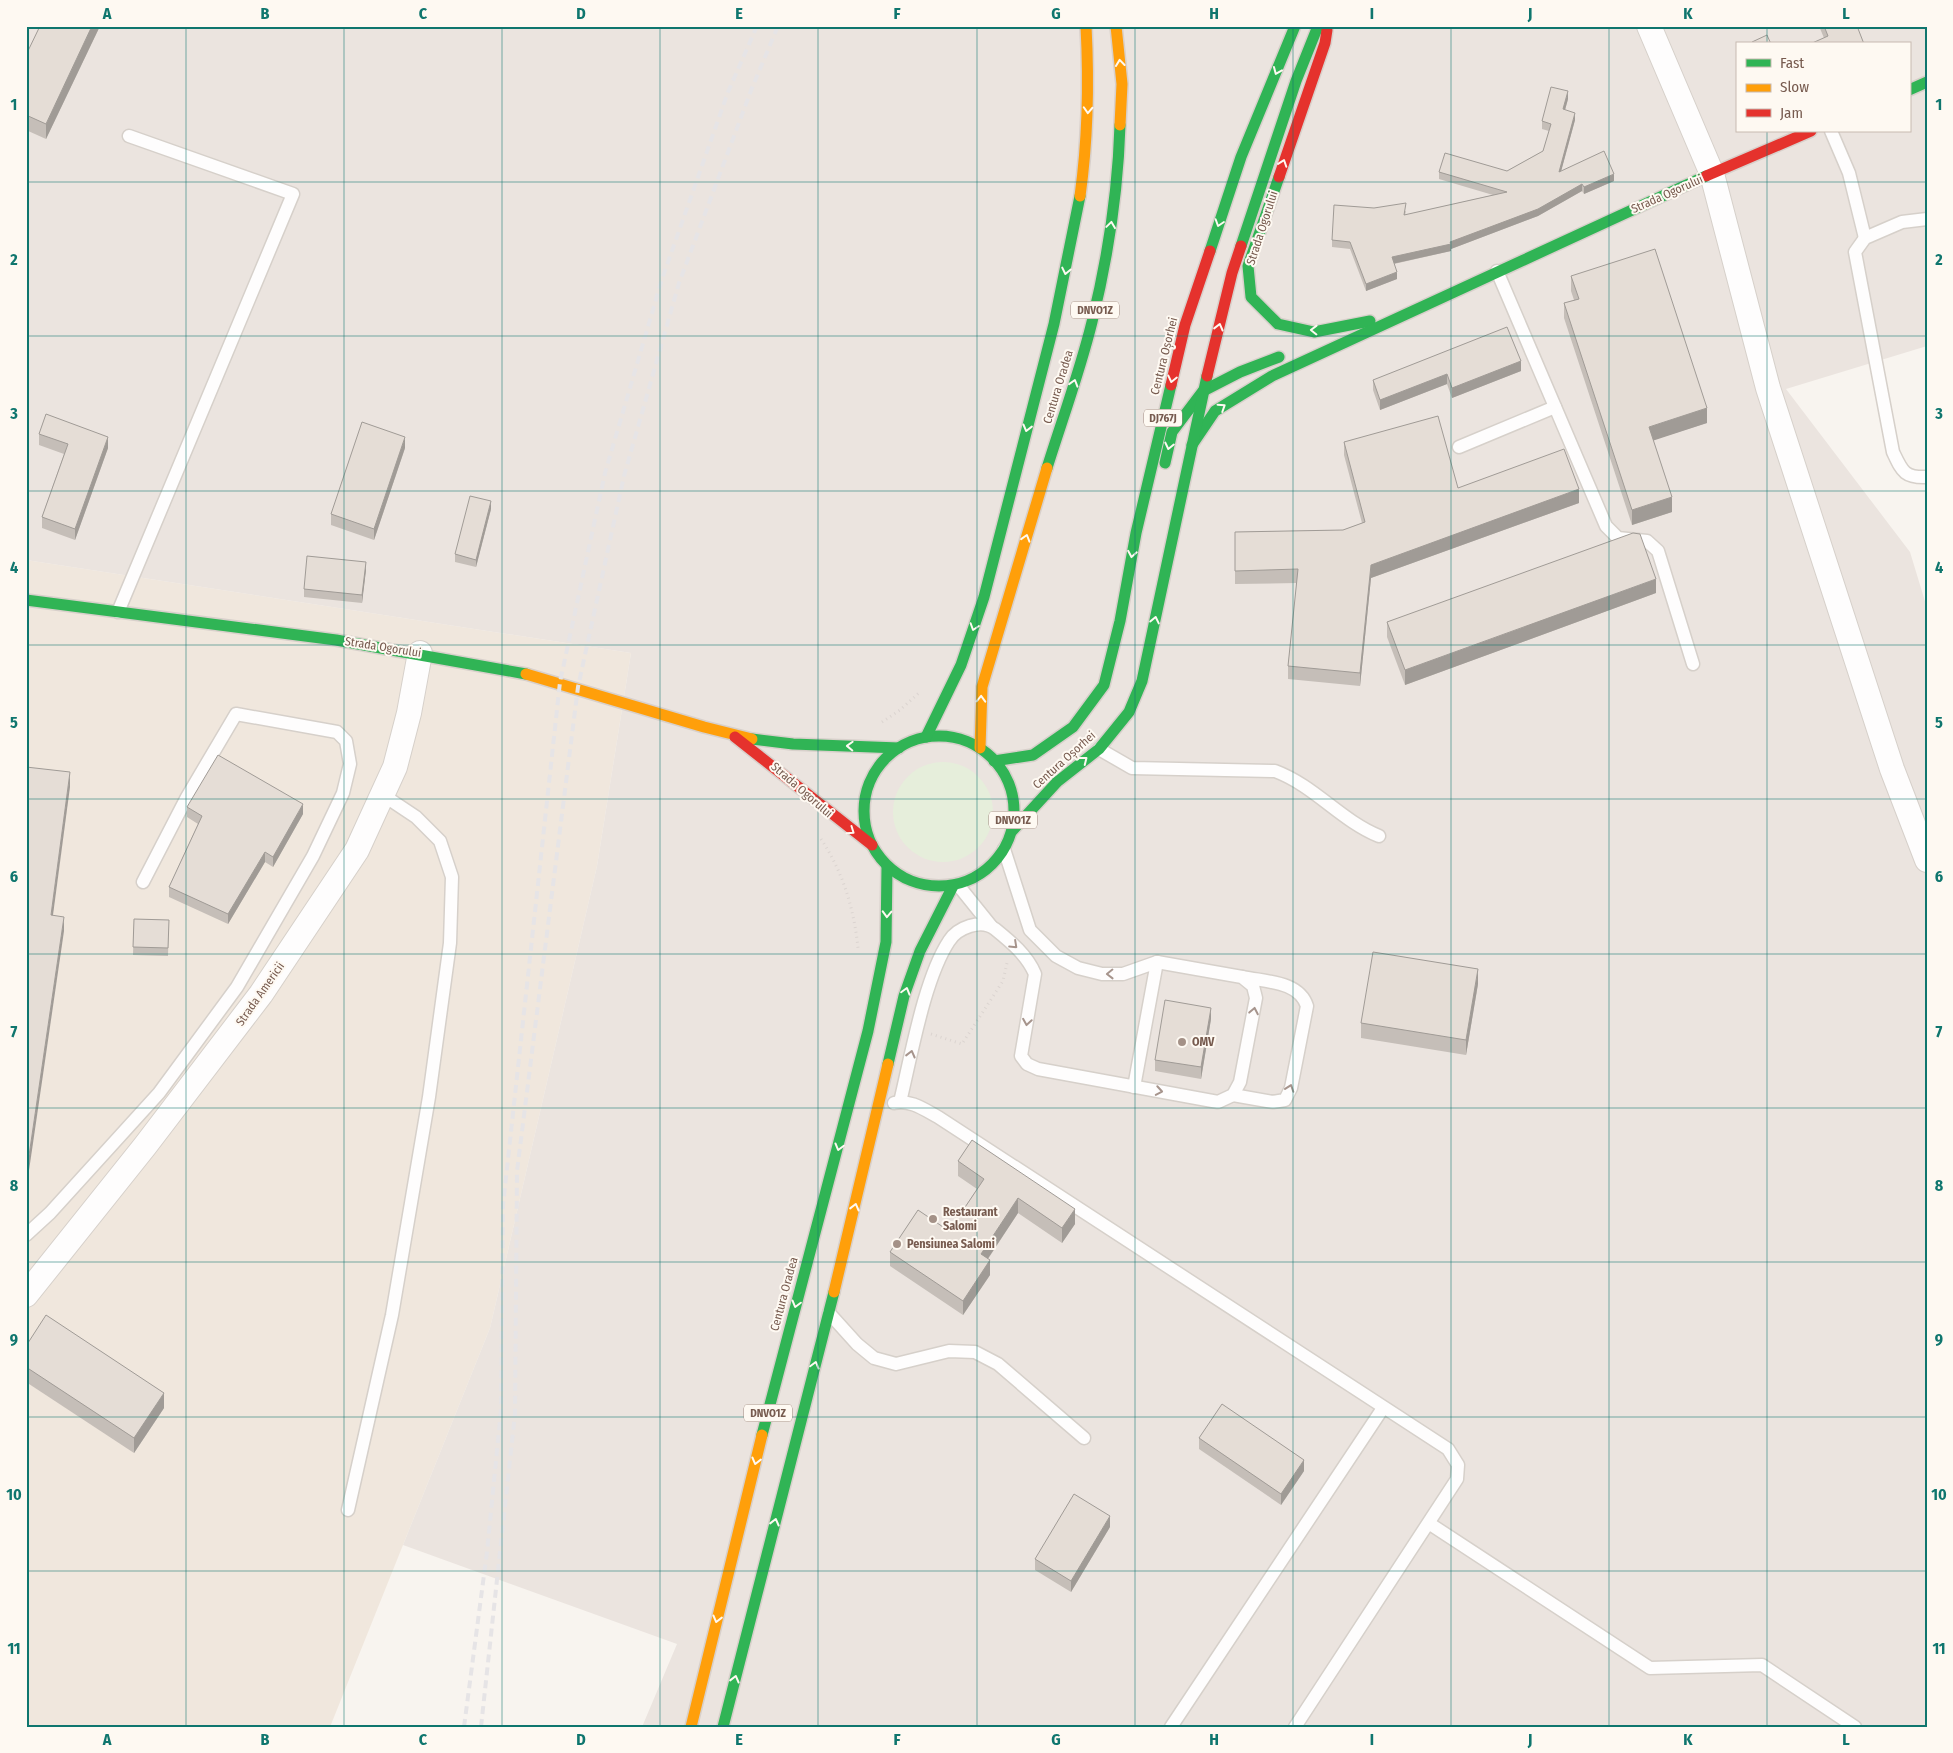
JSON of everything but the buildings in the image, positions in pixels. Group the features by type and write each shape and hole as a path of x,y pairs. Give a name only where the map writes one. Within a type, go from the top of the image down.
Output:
{"main road":[{"name":"Centura Oradea","path":"926,737 964,656 988,581 1057,313 1073,233 1086,148 1090,66 1086,26"},
{"name":"Centura Oradea","path":"980,748 982,688 989,658 1092,323 1108,245 1119,164 1122,84 1116,26"},
{"name":"Centura Oșorhei","path":"994,761 1033,755 1073,727 1104,685 1120,621 1136,533 1185,325 1241,157 1295,26"},
{"name":"DJ767J","path":"1192,445 1203,391 1232,273 1296,81 1318,26"},
{"name":"Strada Ogorului","path":"1327,26 1325,43 1248,266 1251,297 1278,324 1314,332 1379,319"},
{"path":"1910,90 1927,82"},
{"name":"Strada Ogorului","path":"1192,445 1215,411 1272,376 1381,328 1442,296 1809,132"},
{"name":"Strada Ogorului","path":"1314,344 1442,296"},
{"path":"1163,471 1172,432 1203,391 1240,372 1286,354"},
{"name":"Centura Oșorhei","path":"1012,831 1056,782 1099,749 1129,712 1142,681 1192,445"},
{"path":"1136,533 1154,510"},
{"name":"Strada Ogorului","path":"26,600 282,631 420,653 560,682 732,734 785,744 899,748"},
{"name":"Strada Ogorului","path":"732,734 775,766 829,815 872,845"},
{"name":"DNVO1Z","path":"926,737 954,738 980,748 1005,774 1015,811 1012,831 1004,849 991,866 973,879 955,885 929,886 906,879 887,866 872,845 865,824 865,802 869,788 882,762 899,748 926,737"},
{"name":"Centura Oradea","path":"691,1727 781,1358 868,1031 886,942 887,866"},
{"name":"DNVO1Z","path":"723,1727 829,1313 911,974 955,885"}],"street":[{"path":"1649,26 1712,174 1768,388 1892,769 1927,860"},
{"name":"Strada Americii","path":"26,1295 145,1146 261,994 357,850 395,767 409,713 420,653"}],"lane":[{"path":"1831,132 1848,173 1865,238"},
{"path":"118,612 293,194 129,136"},
{"path":"1927,219 1902,222 1865,238 1855,252 1893,452 1902,471 1914,477 1927,477"},
{"path":"1496,272 1606,526 1614,540 1646,541 1658,551 1693,664"},
{"path":"1459,447 1555,407"},
{"path":"26,1235 50,1213 159,1093 237,986 313,856 344,793 350,764 346,741 337,732 236,714 187,797 142,882"},
{"path":"1099,749 1132,768 1275,771 1295,779 1362,830 1379,836"},
{"path":"348,1510 392,1315 429,1097 450,943 452,877 440,841 416,817 383,795"},
{"path":"1004,849 1030,930 1056,956 1078,968 1102,974 1123,974 1157,962 1294,988 1304,996 1307,1006 1291,1088 1286,1100 1273,1102 1232,1095"},
{"path":"955,885 991,926 1030,962 1035,974 1021,1056 1027,1064 1038,1070 1218,1102 1232,1095 1240,1082 1256,998 1253,986 1242,977"},
{"path":"900,1102 914,1042 932,979 949,940 963,928 978,924 991,926"},
{"path":"1134,1087 1157,962"},
{"path":"879,1108 900,1102 916,1105 938,1117 1448,1449 1458,1465 1457,1479 1430,1524 1295,1727"},
{"path":"829,1313 856,1344 874,1358 896,1364 949,1351 975,1352 998,1364 1084,1438"},
{"path":"1171,1727 1383,1408"},
{"path":"1430,1524 1650,1668 1762,1665 1855,1727"}],"path":[{"path":"818,835 846,889 856,930 858,955"},
{"path":"914,1042 924,1046 928,1032 962,1044 1003,982 1005,966 1017,948"}],"shaded area":[{"path":"26,26 1927,26 1927,346 1786,389 1910,552 1927,608 1927,1727 642,1727 677,1644 403,1545 490,1328 597,866 631,653 26,560"},
{"path":"26,560 631,653 597,866 490,1328 330,1727 26,1727"}],"green space":[{"path":"943,762 953,763 971,770 985,784 992,802 992,822 985,840 971,854 953,861 943,862 933,861 915,854 901,840 894,822 893,812 894,802 901,784 915,770 933,763"}],"railway":[{"path":"464,1727 487,1552 501,1410 503,1205 560,682 605,473 662,279 728,92 757,26"},
{"path":"481,1727 515,1414 517,1171 578,687 624,476 679,283 752,88 778,26"}],"traffic: fast":[{"path":"1210,251 1241,157 1295,26"},
{"path":"1241,246 1296,81 1318,26"},
{"path":"1910,90 1927,82"},
{"path":"1047,468 1082,359 1098,298 1114,199 1120,125"},
{"path":"1192,445 1215,411 1272,376 1706,176"},
{"path":"1279,177 1248,266 1251,297 1278,324 1314,332 1370,321"},
{"path":"926,737 961,665 984,597 1054,324 1080,196"},
{"path":"1165,463 1172,432 1203,391 1240,372 1279,357"},
{"path":"1012,831 1057,782 1099,749 1129,712 1142,681 1207,376"},
{"path":"994,761 1033,755 1073,727 1104,685 1120,621 1136,533 1171,385"},
{"path":"26,600 336,640 526,674"},
{"path":"939,736 968,742 992,758 1008,782 1014,811 1008,840 992,864 968,880 939,886 910,880 886,864 870,840 864,811 870,782 886,758 910,742 939,736"},
{"path":"752,739 793,744 899,748"},
{"path":"762,1435 868,1031 886,942 887,866"},
{"path":"888,1064 904,996 920,951 953,886"},
{"path":"723,1727 834,1292"}],"traffic: slow":[{"path":"1080,196 1087,111 1086,26"},
{"path":"1116,26 1122,84 1120,125"},
{"path":"980,748 982,687 1047,468"},
{"path":"526,674 704,727 752,739"},
{"path":"834,1292 888,1064"},
{"path":"691,1727 762,1435"}],"traffic: jam":[{"path":"1279,177 1325,43 1327,30"},
{"path":"1706,176 1809,132"},
{"path":"1207,376 1232,273 1241,246"},
{"path":"1171,385 1185,325 1210,251"},
{"path":"735,737 872,845"}],"place":[{"name":"OMV","path":"1182,1042"},
{"name":"Restaurant Salomi","path":"933,1219"},
{"name":"Pensiunea Salomi","path":"897,1244"}]}
